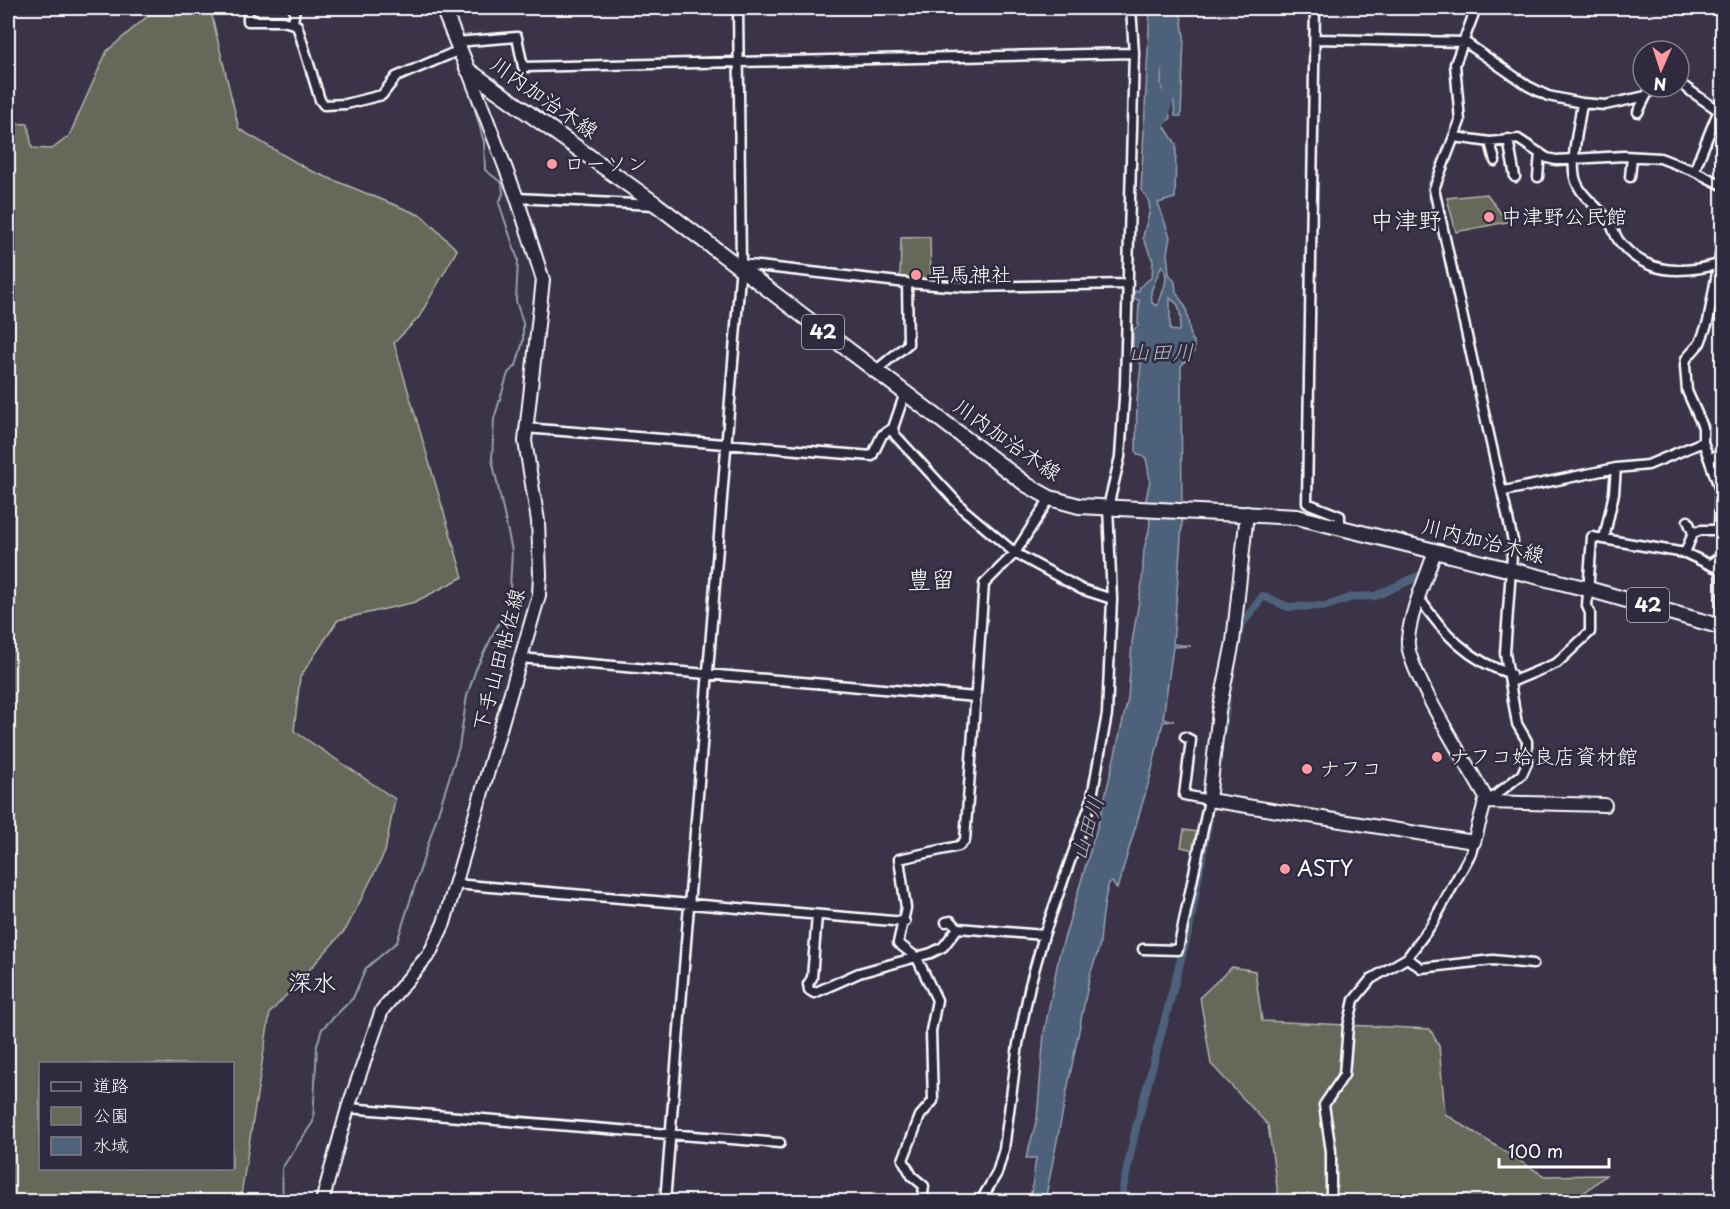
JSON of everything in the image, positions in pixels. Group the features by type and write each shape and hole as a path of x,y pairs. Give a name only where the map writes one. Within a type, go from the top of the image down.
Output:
{"main road":[{"name":"川内加治木線","path":"443,8 468,70 657,205 875,371 1027,484 1050,498 1079,506 1297,517 1588,588 1722,626"},
{"name":"下手山田帖佐線","path":"322,1202 348,1108 381,1010 429,953 444,923 539,595 538,521 526,461 525,428 544,291 541,268 468,70"},
{"path":"1247,513 1233,642 1219,711 1209,800 1474,842 1487,802 1412,664 1407,640 1435,551"},
{"path":"1487,802 1605,805"}],"street":[{"path":"248,8 248,21 283,21 297,25 320,100 330,106 382,94 396,77 458,46 517,37 523,67 1134,53"},
{"path":"293,23 294,8"},
{"path":"665,1202 741,267 738,8"},
{"path":"980,1202 997,1173 1004,1149 1018,1044 1044,935 1091,802 1107,714 1112,599 1110,507 1120,457 1128,284 1134,53 1131,8"},
{"path":"1316,8 1307,503 1340,516 1341,526"},
{"path":"1476,8 1455,71 1461,114 1455,137 1434,189 1514,541 1514,570 1505,653 1517,724 1527,741 1527,763 1522,774 1487,802"},
{"path":"1315,39 1465,42 1527,86 1548,96 1582,104 1605,105 1632,99"},
{"path":"1691,91 1720,112 1694,171"},
{"path":"1638,112 1644,99"},
{"path":"1582,104 1574,173 1579,188 1608,220 1619,241 1631,253 1663,270 1684,272 1719,264"},
{"path":"1455,137 1490,142 1508,139 1522,140 1547,159 1660,158 1722,185"},
{"path":"1508,139 1515,177"},
{"path":"1490,142 1495,161"},
{"path":"1538,177 1540,153"},
{"path":"1630,177 1632,157"},
{"path":"517,198 657,205"},
{"path":"1693,532 1721,530 1718,474 1709,459 1703,442 1702,427 1687,392 1684,366 1686,359 1700,342 1708,322 1722,245"},
{"path":"741,267 908,284 965,287 1128,284"},
{"path":"875,371 908,344 908,284"},
{"path":"525,428 872,456 882,435 893,428 905,393"},
{"path":"893,428 899,442 964,510 1015,553 1081,589 1112,599"},
{"path":"1504,491 1616,468 1648,465 1703,442"},
{"path":"1709,459 1722,453"},
{"path":"1604,539 1614,494 1616,468"},
{"path":"922,1202 924,1186 912,1176 903,1160 920,1116 933,1101 931,1031 937,1000 917,958 898,943 906,908 899,859 959,846 965,840 984,584 1015,553 1050,498"},
{"path":"1685,553 1693,532 1688,521"},
{"path":"1419,598 1442,631 1476,659 1511,678 1557,663 1590,632 1588,588 1592,537 1685,553 1719,569 1722,574 1722,626"},
{"path":"1710,564 1722,556"},
{"path":"520,658 708,676 976,697"},
{"path":"1143,948 1178,950 1209,800 1184,795 1191,740 1185,737"},
{"path":"1331,1202 1331,1151 1324,1105 1344,1075 1350,1012 1361,990 1371,979 1407,958 1432,924 1471,853 1474,842"},
{"path":"454,884 904,922"},
{"path":"817,915 812,978 808,984 809,990 813,993 859,973 917,958 943,947 958,928"},
{"path":"946,922 951,921 958,928 1044,935"},
{"path":"1407,958 1421,968 1493,960 1533,964"},
{"path":"348,1108 780,1143"}],"green space":[{"path":"157,8 210,8 239,129 309,170 422,216 457,250 419,317 394,343 463,577 415,602 338,620 300,677 294,731 395,799 385,852 346,929 270,1013 240,1201 8,1201 8,123 28,124 32,148 52,149 69,136 107,51"},
{"path":"1487,194 1507,222 1456,232 1447,198"},
{"path":"930,237 931,282 900,280 901,238"},
{"path":"1184,830 1197,832 1194,850 1181,847"},
{"path":"1232,967 1255,971 1262,1021 1430,1029 1439,1046 1445,1114 1544,1176 1606,1175 1574,1201 1279,1201 1268,1125 1211,1064 1200,997"}],"water":[{"name":"山田川","path":"1150,8 1180,8 1184,36 1181,116 1175,116 1170,53 1167,48 1161,75 1164,100 1171,118 1163,124 1176,144 1175,198 1158,203 1170,237 1167,253 1169,274 1186,308 1191,339 1194,341 1194,352 1181,366 1182,524 1173,644 1191,646 1173,647 1163,719 1174,721 1163,722 1150,778 1117,889 1112,882 1109,883 1099,946 1090,975 1045,1201 1030,1201 1036,1158 1026,1158 1037,1119 1044,1033 1059,956 1101,814 1128,699 1132,642 1142,583 1144,549 1149,531 1150,521 1145,504 1150,480 1146,458 1137,454 1136,451 1137,400 1141,365 1133,351 1133,330 1138,326 1139,300 1134,299 1134,291 1139,291 1140,287 1152,277 1153,261 1143,238 1150,207 1141,190","holes":["1162,265 1166,280 1157,306 1152,303 1151,291","1170,298 1178,305 1181,318 1179,331 1170,330"]}],"waterway":[{"name":"山田川","path":"1160,121 1170,89 1164,8"},
{"path":"283,1202 282,1168 313,1122 317,1045 322,1029 353,998 366,968 397,942 459,747 467,696 476,669 506,608 510,588 512,551 492,459 494,419 508,373 516,366 523,341 523,323 516,301 518,260 499,203 503,194 502,183 485,170 484,142 471,96"},
{"path":"1432,199 1430,188 1450,140"},
{"path":"1239,633 1241,625 1263,596 1288,607 1326,606 1353,597 1375,596 1421,575"},
{"path":"1223,728 1227,701"},
{"path":"1120,1202 1136,1128 1189,929 1209,818"}],"place":[{"name":"ローソン","path":"552,164"},
{"name":"中津野公民館","path":"1489,217"},
{"name":"早馬神社","path":"916,275"},
{"name":"ナフコ姶良店資材館","path":"1437,757"},
{"name":"ナフコ","path":"1307,769"},
{"name":"ASTY","path":"1285,869"}],"district":[{"name":"中津野","path":"1406,221"},
{"name":"豊留","path":"931,580"},
{"name":"深水","path":"312,983"}]}
